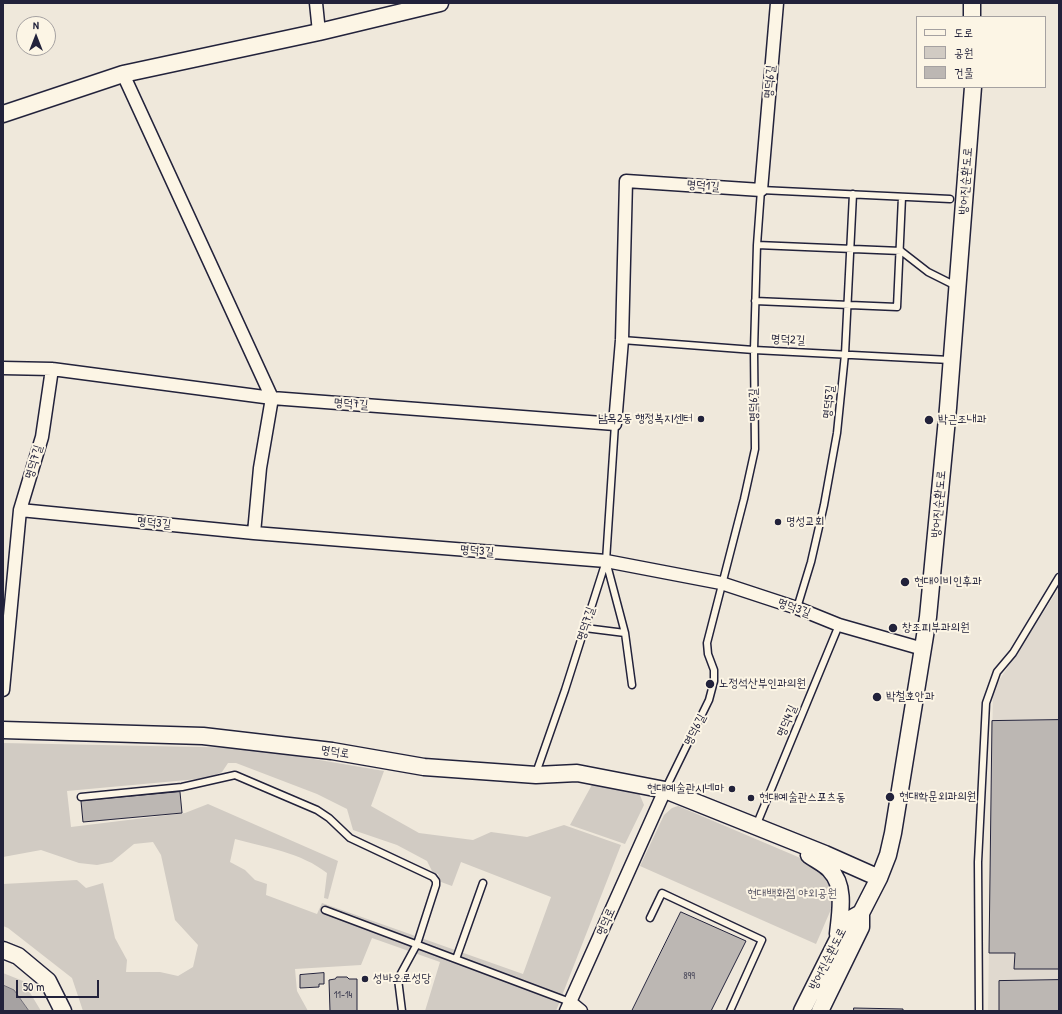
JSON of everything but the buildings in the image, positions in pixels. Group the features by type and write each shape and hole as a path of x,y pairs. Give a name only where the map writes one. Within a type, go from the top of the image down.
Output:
{"street":[{"path":"316,3 319,32"},
{"path":"3,114 123,74 319,32 440,3"},
{"name":"명덕6길","path":"761,190 777,3"},
{"path":"972,3 972,16"},
{"path":"123,74 272,398 260,468 254,533"},
{"name":"방어진순환도로","path":"820,1011 861,927 861,913 879,878 888,856 893,832 928,618 952,360 973,88"},
{"name":"명덕1길","path":"615,424 622,340 626,181 761,190"},
{"path":"3,368 52,369"},
{"name":"명덕7길","path":"3,690 20,510 42,437 52,369 272,398 615,424"},
{"name":"명덕3길","path":"20,510 254,533 606,561 722,583 797,608 839,625 923,649"},
{"name":"명덕로","path":"3,730 203,736 332,751 424,768 536,774 577,773 665,790 796,842 879,878"},
{"name":"명덕로","path":"568,1006 665,790"},
{"path":"796,842 808,855 829,868 838,881 840,898 838,939"},
{"name":"방어진순환도로","path":"802,1011 847,921 861,913"},
{"path":"3,950 18,956 48,980 62,1006 63,1011"},
{"path":"568,1006 581,1011"}],"lane":[{"name":"명덕1길","path":"761,190 950,199"},
{"name":"명덕6길","path":"665,790 710,700 714,681 714,670 708,654 707,643 744,499 755,449 755,300 761,190"},
{"name":"명덕5길","path":"797,608 824,505 837,433 845,354 846,305 853,194"},
{"path":"755,300 897,307 901,250 902,197"},
{"path":"757,245 901,250 928,272 958,287"},
{"name":"명덕2길","path":"622,340 754,350 952,360"},
{"name":"명덕7길","path":"536,774 606,561 615,424"},
{"path":"606,561 625,633 632,685"},
{"path":"979,1011 978,862 986,703 997,672 1013,653 1059,577"},
{"name":"명덕4길","path":"756,826 839,625"},
{"path":"585,628 625,633"},
{"path":"81,797 182,787 235,775 318,810 329,818 350,838 433,877 436,881 436,885 417,944 398,979 402,1011"},
{"path":"456,959 483,884"},
{"path":"650,918 662,893 762,940 730,1011"},
{"path":"326,910 456,959 568,1006"}],"shaded area":[{"path":"1059,588 1059,1011 988,1011 993,690"},
{"path":"3,985 14,990 29,1011 3,1011"}],"green space":[{"path":"3,743 249,748 384,771 371,806 419,833 473,840 491,832 527,837 564,825 621,845 556,1011 425,1011 440,962 372,938 361,965 295,969 297,991 308,1011 83,1011 72,978 8,928 3,926 3,884 77,880 86,888 103,883 115,938 127,960 126,972 160,972 178,976 193,967 198,945 175,920 161,855 153,842 134,844 112,862 97,865 79,863 41,850 3,857","holes":["228,763 236,763 317,794 347,809 353,830 397,845 427,861 433,873 438,874 441,882 452,886 461,862 551,897 523,974 322,903 317,914 266,895 267,884 255,880 245,870 230,862 235,839 271,848 306,860 317,866 327,873 324,898 328,899 338,861 208,804 185,813 71,827 67,791 209,778 222,772"]},
{"path":"594,781 637,788 644,805 625,844 570,825"},
{"name":"현대백화점 야외공원","path":"678,806 824,868 834,891 832,907 816,944 640,866 664,815 672,808"},
{"path":"3,973 23,981 41,1011 29,1011 14,990 3,985"}],"place":[{"name":"남목2동 행정복지센터","path":"701,419"},
{"name":"박근조내과","path":"929,420"},
{"name":"명성교회","path":"778,522"},
{"name":"현대이비인후과","path":"905,582"},
{"name":"창조피부과의원","path":"893,628"},
{"name":"노정석산부인과의원","path":"710,684"},
{"name":"박철호안과","path":"877,697"},
{"name":"현대예술관시네마","path":"732,789"},
{"name":"현대학문외과의원","path":"890,797"},
{"name":"현대예술관스포츠동","path":"751,798"},
{"name":"성바오로성당","path":"365,979"}]}
